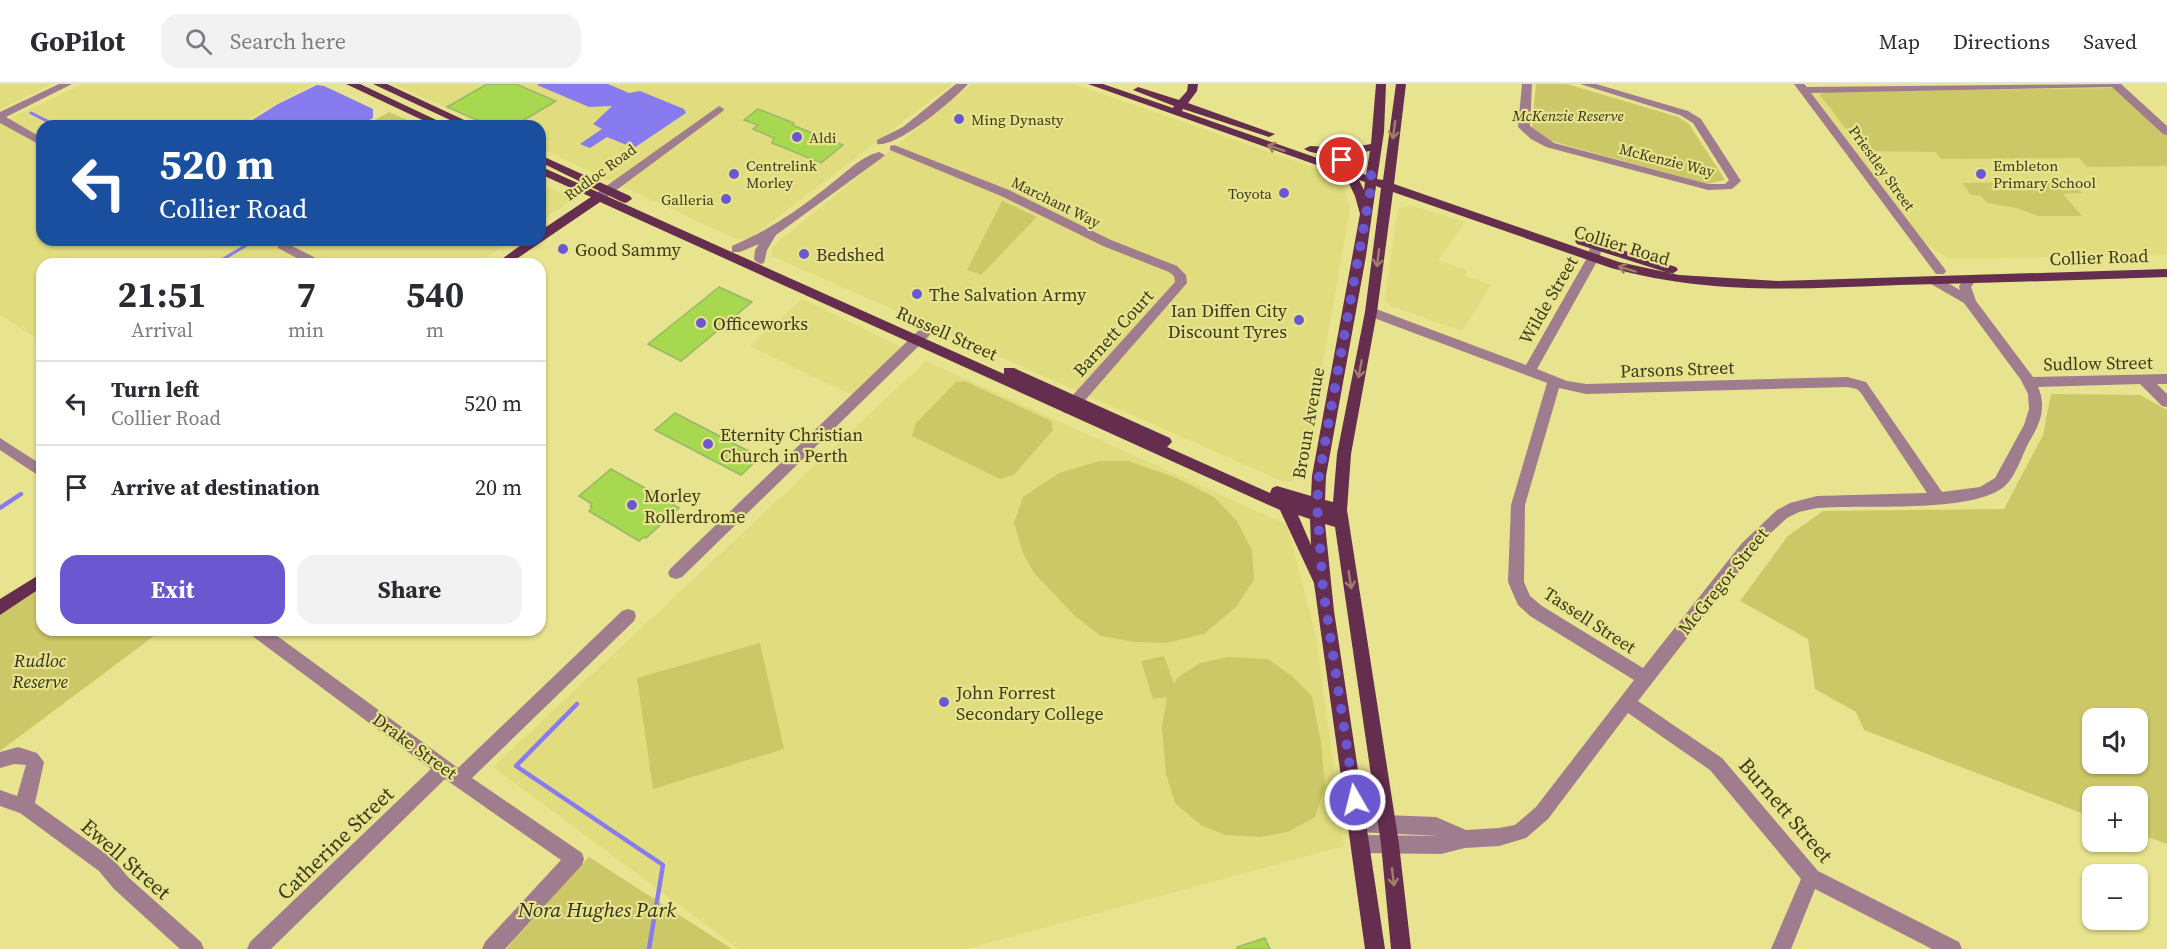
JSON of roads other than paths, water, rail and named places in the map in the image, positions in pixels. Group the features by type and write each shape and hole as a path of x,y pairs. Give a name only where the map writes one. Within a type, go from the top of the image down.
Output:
{"main road":[{"path":"351,84 431,120"},
{"path":"378,84 459,120"},
{"name":"Collier Road","path":"1093,84 1310,149 1371,175 1595,251 1636,272 1708,284 1774,285 2167,266"},
{"name":"Collier Road","path":"1122,84 1172,107 1349,172 1371,175"},
{"path":"1172,107 1182,84"},
{"path":"1172,107 1192,91 1193,84"},
{"name":"Broun Avenue","path":"1375,949 1362,844 1323,589 1317,510 1319,476 1366,218 1381,84"},
{"path":"1401,84 1371,312 1344,454 1341,516 1390,844 1401,949"},
{"path":"1310,149 1348,151 1375,147"},
{"name":"Russell Street","path":"546,161 600,192"},
{"name":"Russell Street","path":"546,172 600,192 747,256 920,337 1283,500 1341,516"},
{"path":"1349,172 1361,196 1366,218"},
{"name":"Collier Road","path":"1387,180 1428,199 1595,251"},
{"name":"Rudloc Road","path":"546,224 600,192"},
{"name":"Rudloc Road","path":"546,232 600,192"},
{"path":"1385,203 1398,197 1428,199"},
{"path":"497,258 514,246"},
{"path":"510,258 527,246"},
{"name":"Collier Road","path":"1938,276 1970,280 2167,273"},
{"path":"1319,476 1307,487 1283,500 1323,589"},
{"path":"0,596 36,571"},
{"path":"0,608 36,583"}],"street":[{"path":"0,117 67,84"},
{"path":"747,256 849,175 885,151 907,129 963,84"},
{"name":"McKenzie Way","path":"1527,84 1524,127 1535,137 1550,145 1707,188 1728,187 1735,181 1697,121 1684,113 1585,84"},
{"path":"1801,87 2109,84"},
{"path":"2115,84 2167,132"},
{"name":"Priestley Street","path":"1801,87 1938,276"},
{"name":"Rudloc Road","path":"600,192 719,109"},
{"path":"0,117 36,139"},
{"path":"885,151 873,145 907,129"},
{"name":"Marchant Way","path":"885,151 914,157 1005,193 1107,243 1173,269 1181,279"},
{"path":"747,256 761,250 773,234"},
{"path":"284,246 307,258"},
{"name":"Wilde Street","path":"1529,371 1595,251"},
{"name":"McGregor Street","path":"1362,844 1441,845 1465,838 1499,837 1520,832 1532,823 1768,524 1795,507 1846,499 1938,498 1981,493 2001,481 2033,422 2037,401 2029,382 1970,301 1938,276"},
{"name":"Barnett Court","path":"1073,405 1162,306 1181,279"},
{"path":"1970,280 1965,286 1970,301"},
{"name":"Parsons Street","path":"1371,312 1554,381 1586,389 1847,382 1861,386 1899,436 1938,498"},
{"path":"676,573 920,337"},
{"name":"Sudlow Street","path":"2029,382 2167,379"},
{"path":"2144,380 2167,402"},
{"name":"Tassell Street","path":"1554,381 1520,493 1516,533 1517,588 1524,600 1536,611 1645,678"},
{"path":"0,443 36,469"},
{"name":"Catherine Street","path":"257,949 628,616"},
{"name":"Drake Street","path":"265,636 452,774 575,859 492,949"},
{"name":"Burnett Street","path":"1627,703 1716,764 1812,877 1952,949"},
{"path":"0,760 11,756 26,756 35,762 25,790 26,807"},
{"name":"Ewell Street","path":"0,798 26,807 106,866 121,883 194,949"},
{"name":"McGregor Street","path":"1358,823 1436,825 1465,838"},
{"path":"1782,949 1812,877"}],"waterway":[{"path":"31,113 45,120"},
{"path":"225,258 245,246"},
{"path":"0,508 21,494"},
{"path":"577,704 516,766 663,865 649,949"}],"place":[{"name":"Ming Dynasty","path":"959,119"},
{"name":"Aldi","path":"797,137"},
{"name":"Centrelink Morley","path":"734,174"},
{"name":"Embleton Primary School","path":"1981,174"},
{"name":"Toyota","path":"1284,193"},
{"name":"Galleria","path":"726,199"},
{"name":"Good Sammy","path":"563,249"},
{"name":"Bedshed","path":"804,254"},
{"name":"The Salvation Army","path":"917,294"},
{"name":"Ian Diffen City Discount Tyres","path":"1299,320"},
{"name":"Officeworks","path":"701,323"},
{"name":"Eternity Christian Church in Perth","path":"708,444"},
{"name":"Morley Rollerdrome","path":"632,505"},
{"name":"John Forrest Secondary College","path":"944,702"}],"park label":[{"name":"McKenzie Reserve","path":"1568,115"},
{"name":"Rudloc Reserve","path":"40,670"},
{"name":"Nora Hughes Park","path":"597,909"}]}
